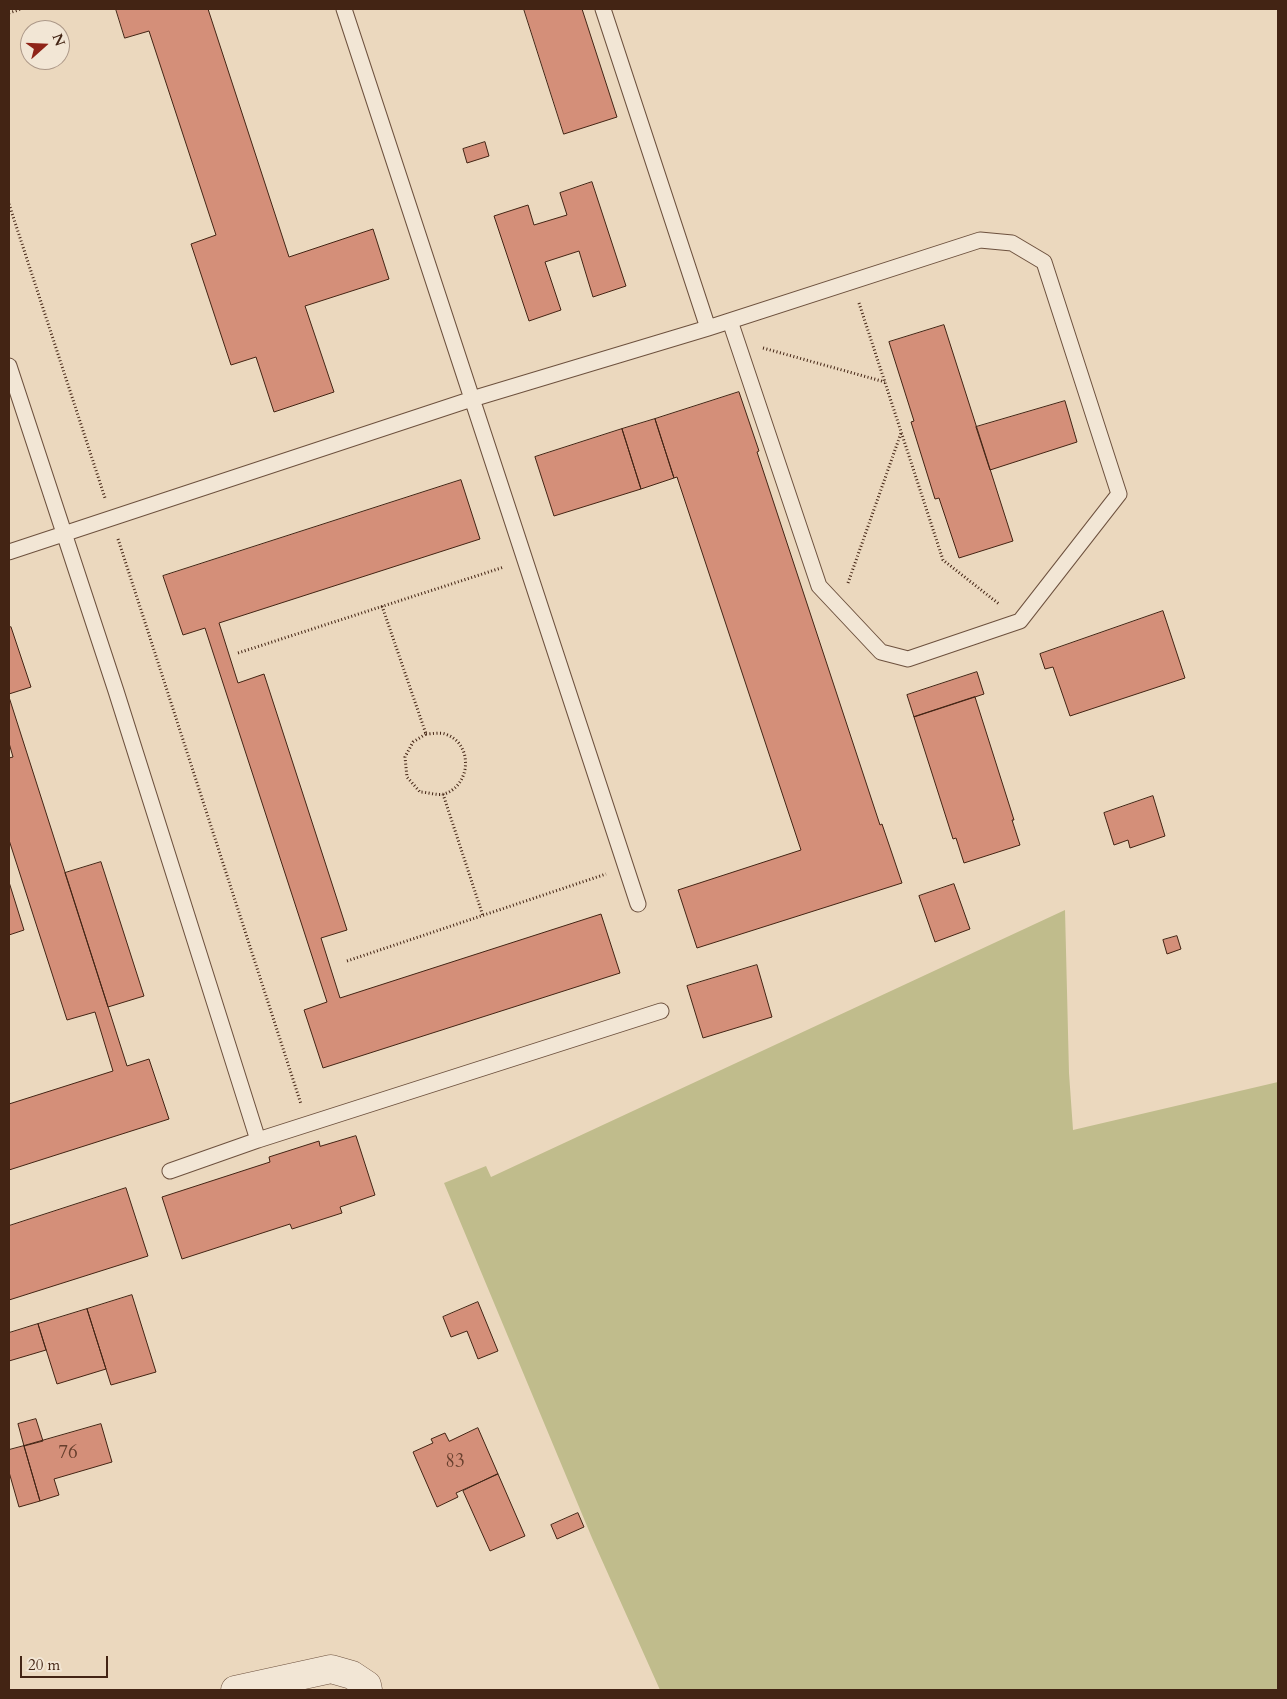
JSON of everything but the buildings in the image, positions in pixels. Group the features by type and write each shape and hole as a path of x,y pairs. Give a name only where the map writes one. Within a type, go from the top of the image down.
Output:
{"street":[{"path":"235,1690 331,1669 352,1675 366,1685 368,1690"}],"lane":[{"path":"344,9 638,904"},
{"path":"603,9 708,328"},
{"path":"9,552 472,399 708,328 980,240 1012,243 1044,262 1119,494 1020,621 908,659 880,652 819,586 730,321"},
{"path":"9,366 116,691 258,1140"},
{"path":"170,1171 258,1140 661,1011"}],"path":[{"path":"9,13 21,9"},
{"path":"9,204 308,1124"},
{"path":"852,281 944,560 1020,621"},
{"path":"736,340 885,382"},
{"path":"839,607 901,433"},
{"path":"238,652 524,560"},
{"path":"382,606 426,734"},
{"path":"426,734 445,734 459,743 466,756 467,766 458,785 443,794 420,792 407,777 405,757 412,742 426,734"},
{"path":"443,794 484,916"},
{"path":"347,962 626,868"}],"shaded area":[{"path":"1065,910 1069,1073 1073,1130 1278,1082 1278,1690 660,1690 592,1538 444,1183 486,1166 491,1177"}]}
